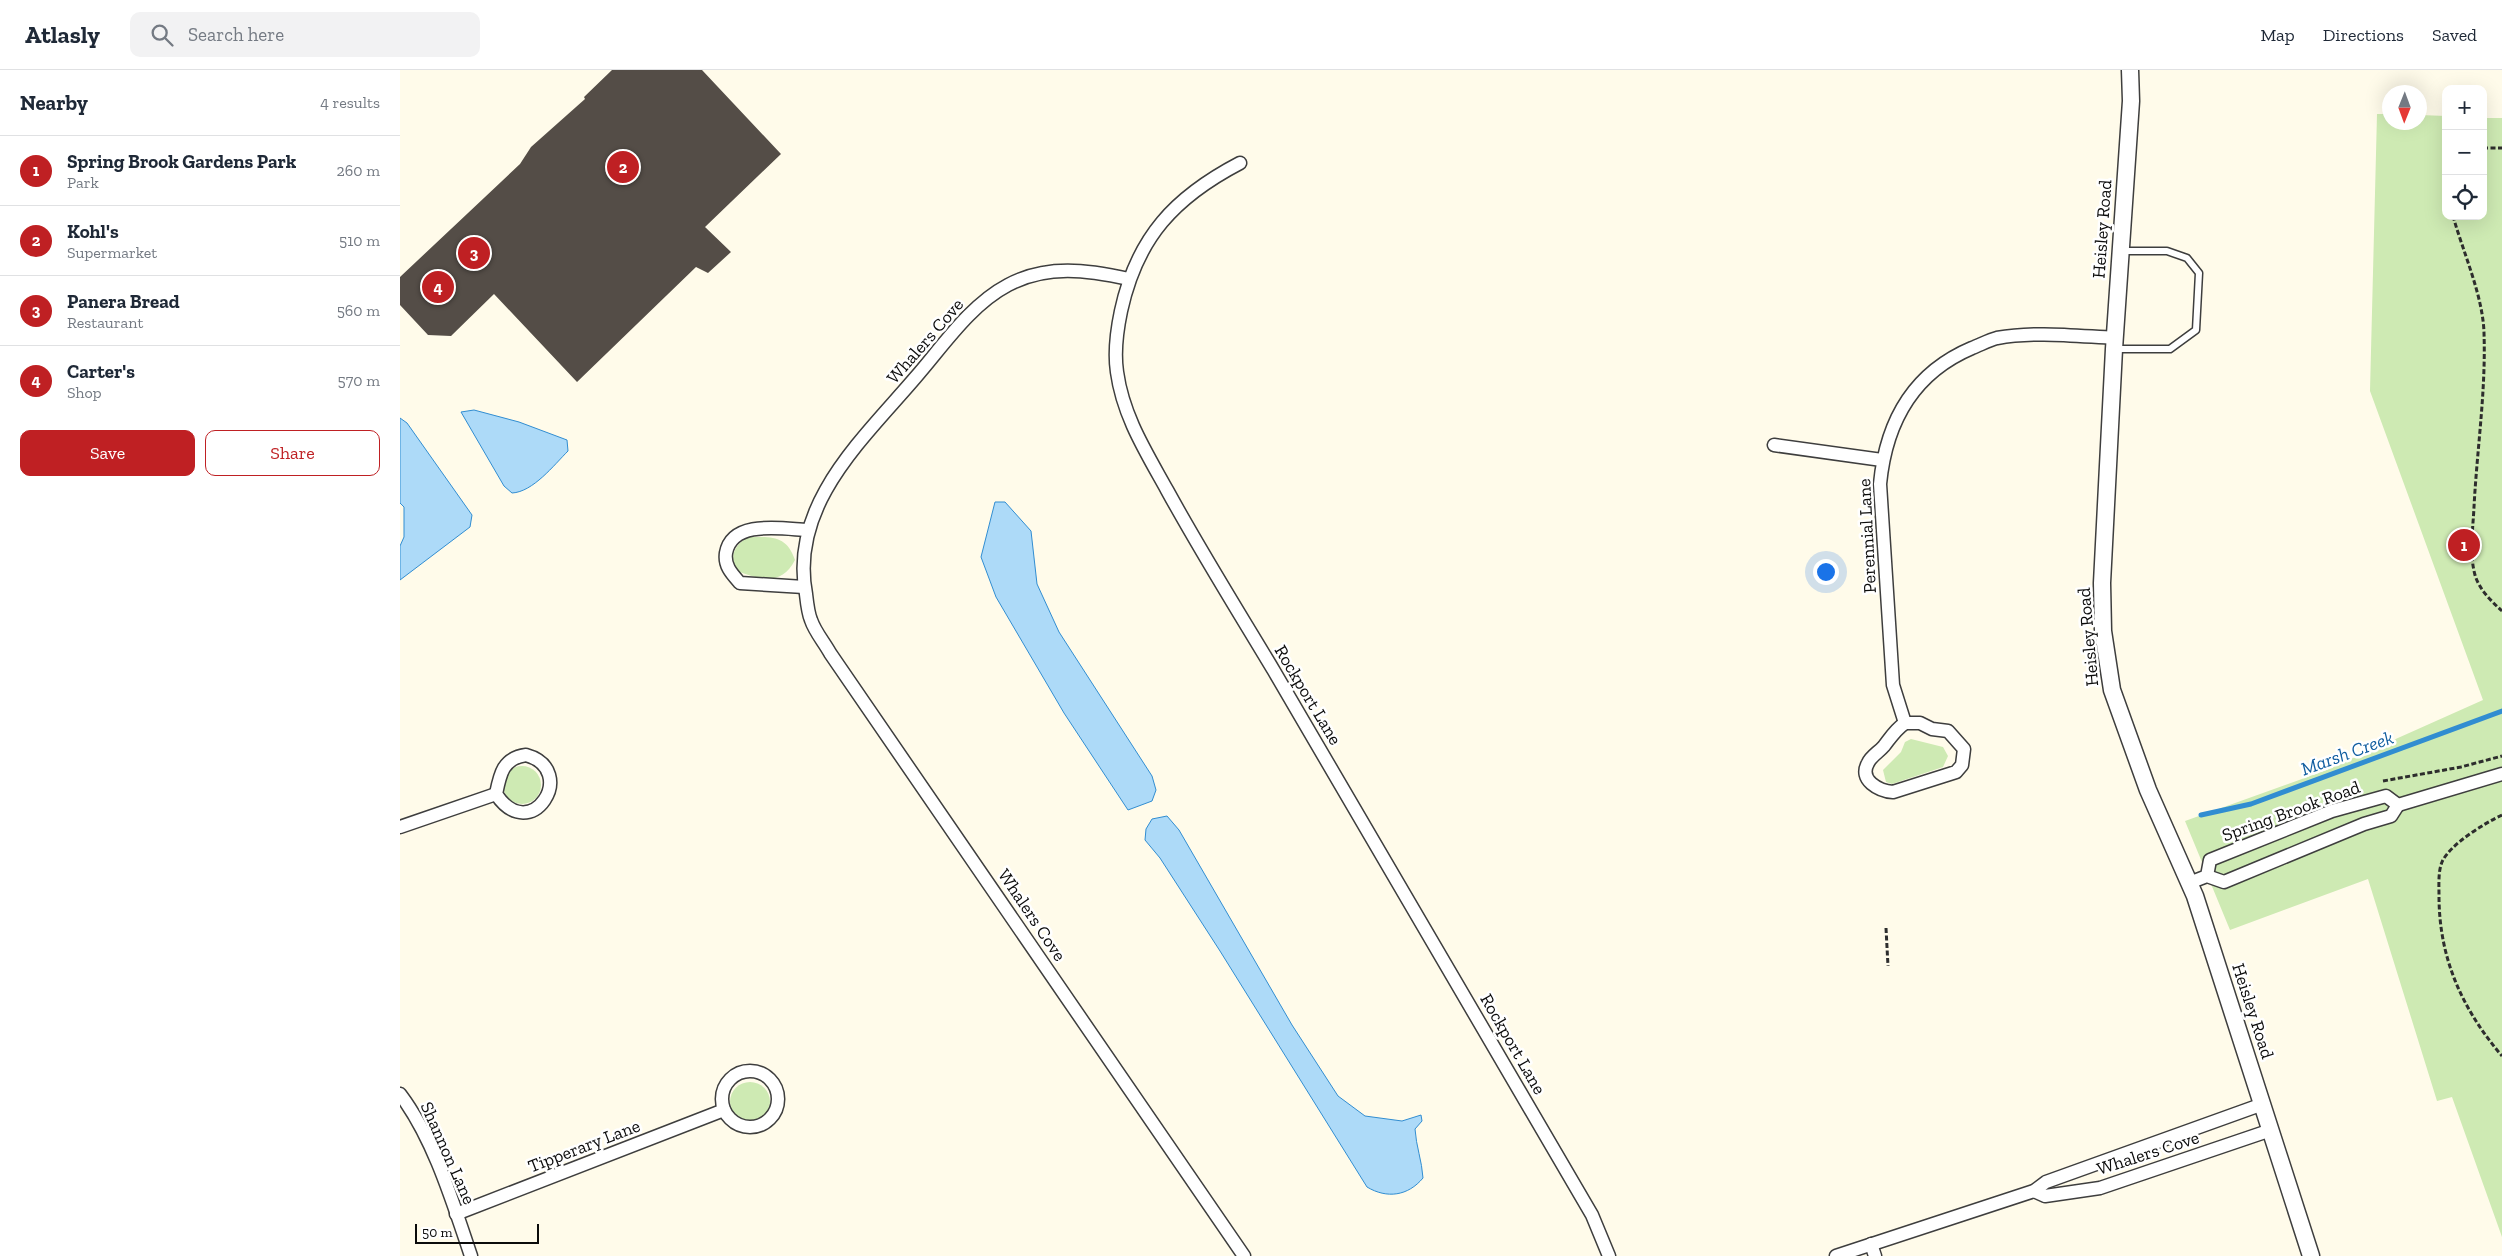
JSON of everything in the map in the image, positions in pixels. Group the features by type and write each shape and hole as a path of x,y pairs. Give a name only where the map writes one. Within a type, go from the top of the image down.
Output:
{"street":[{"name":"Heisley Road","path":"2130,70 2130,101 2114,343 2102,583 2105,641 2112,690 2148,790 2189,883 2263,1104 2311,1256"},
{"name":"Rockport Lane","path":"1240,163 1201,185 1171,210 1139,254 1129,279 1117,331 1117,371 1129,418 1186,525 1346,793 1592,1215 1609,1256"},
{"name":"Whalers Cove","path":"1129,279 1093,271 1060,270 1039,274 1009,284 983,302 840,466 815,509 808,530 804,561 804,587 811,620 830,653 1244,1256"},
{"name":"Perennial Lane","path":"1905,723 1893,685 1880,484 1882,460 1889,436 1909,397 1928,374 1960,353 1996,338 2032,335 2114,343"},
{"path":"1774,445 1882,460"},
{"path":"804,587 740,583 730,571 726,555 728,543 737,534 750,529 808,530"},
{"path":"1905,723 1920,723 1932,728 1948,731 1964,749 1962,766 1956,772 1893,792 1883,791 1872,784 1867,777 1867,763 1894,732 1905,723"},
{"path":"526,755 535,758 543,763 548,772 549,792 545,802 537,808 519,812 506,808 496,794 502,769 508,761 516,756 526,755"},
{"path":"2189,883 2207,876 2224,882 2364,824 2391,816 2398,805 2502,774"},
{"path":"400,827 496,794"},
{"name":"Spring Brook Road","path":"2207,876 2210,860 2332,811 2386,796 2398,805"},
{"path":"749,1071 760,1073 769,1078 776,1087 778,1098 776,1109 771,1118 762,1124 751,1127 740,1125 731,1119 724,1110 722,1100 724,1089 729,1080 738,1074 749,1071"},
{"name":"Shannon Lane","path":"400,1094 419,1124 471,1256"},
{"name":"Whalers Cove","path":"1836,1256 1873,1250 2034,1191 2046,1182 2263,1104"},
{"name":"Tipperary Lane","path":"456,1214 724,1110"},
{"name":"Whalers Cove","path":"2034,1191 2045,1196 2100,1188 2271,1130"}],"lane":[{"path":"2114,343 2170,349 2196,330 2199,273 2187,258 2167,251 2120,251"}],"path":[{"path":"2487,148 2502,148"},
{"path":"2454,220 2478,300 2484,331 2484,376 2478,441 2472,553 2475,576 2490,600 2502,611"},
{"path":"2502,815 2465,838 2449,852 2442,862 2439,875 2439,918 2446,954 2459,993 2486,1038 2502,1056"},
{"path":"1886,928 1888,966"}],"green space":[{"path":"2377,114 2382,114 2382,130 2427,130 2427,115 2442,116 2442,220 2487,220 2487,118 2502,118 2502,1237 2452,1097 2437,1101 2368,879 2230,930 2185,821 2324,771 2483,700 2370,391"},
{"path":"748,537 777,539 788,546 795,560 784,574 770,579 754,577 737,571 733,561 734,552 739,544"},
{"path":"1911,739 1943,747 1948,756 1943,767 1892,784 1886,782 1883,770 1901,752 1905,742"},
{"path":"522,766 529,767 535,772 540,778 540,792 535,798 529,803 522,804 515,803 509,798 504,792 503,785 504,778 509,772 515,767"},
{"path":"754,1082 761,1085 767,1091 770,1102 769,1110 761,1119 754,1122 746,1122 739,1119 731,1110 730,1098 733,1091 742,1083"}],"water":[{"path":"474,410 519,422 567,440 568,451 535,483 528,488 512,493 504,486 461,412"},
{"path":"400,418 407,423 472,515 470,527 400,580 400,546 404,537 404,507 400,503"},
{"path":"995,502 1005,502 1031,531 1037,584 1059,632 1152,776 1156,790 1152,801 1128,810 1064,713 996,597 981,557"},
{"path":"1167,816 1179,830 1292,1025 1338,1096 1365,1116 1402,1121 1421,1115 1422,1121 1415,1129 1423,1178 1411,1189 1397,1194 1390,1194 1367,1187 1220,951 1160,858 1145,840 1146,829 1152,819"}],"building":[{"path":"612,70 702,70 781,154 705,227 731,252 708,273 696,267 577,382 494,294 451,336 428,335 400,305 400,277 520,164 531,147 585,99 584,97"}],"waterway":[{"name":"Marsh Creek","path":"2201,815 2251,804 2502,711"}],"place":[{"name":"Kohl's","path":"623,167"},
{"name":"Panera Bread","path":"474,253"},
{"name":"Carter's","path":"438,287"},
{"name":"Spring Brook Gardens Park","path":"2464,545"}]}
